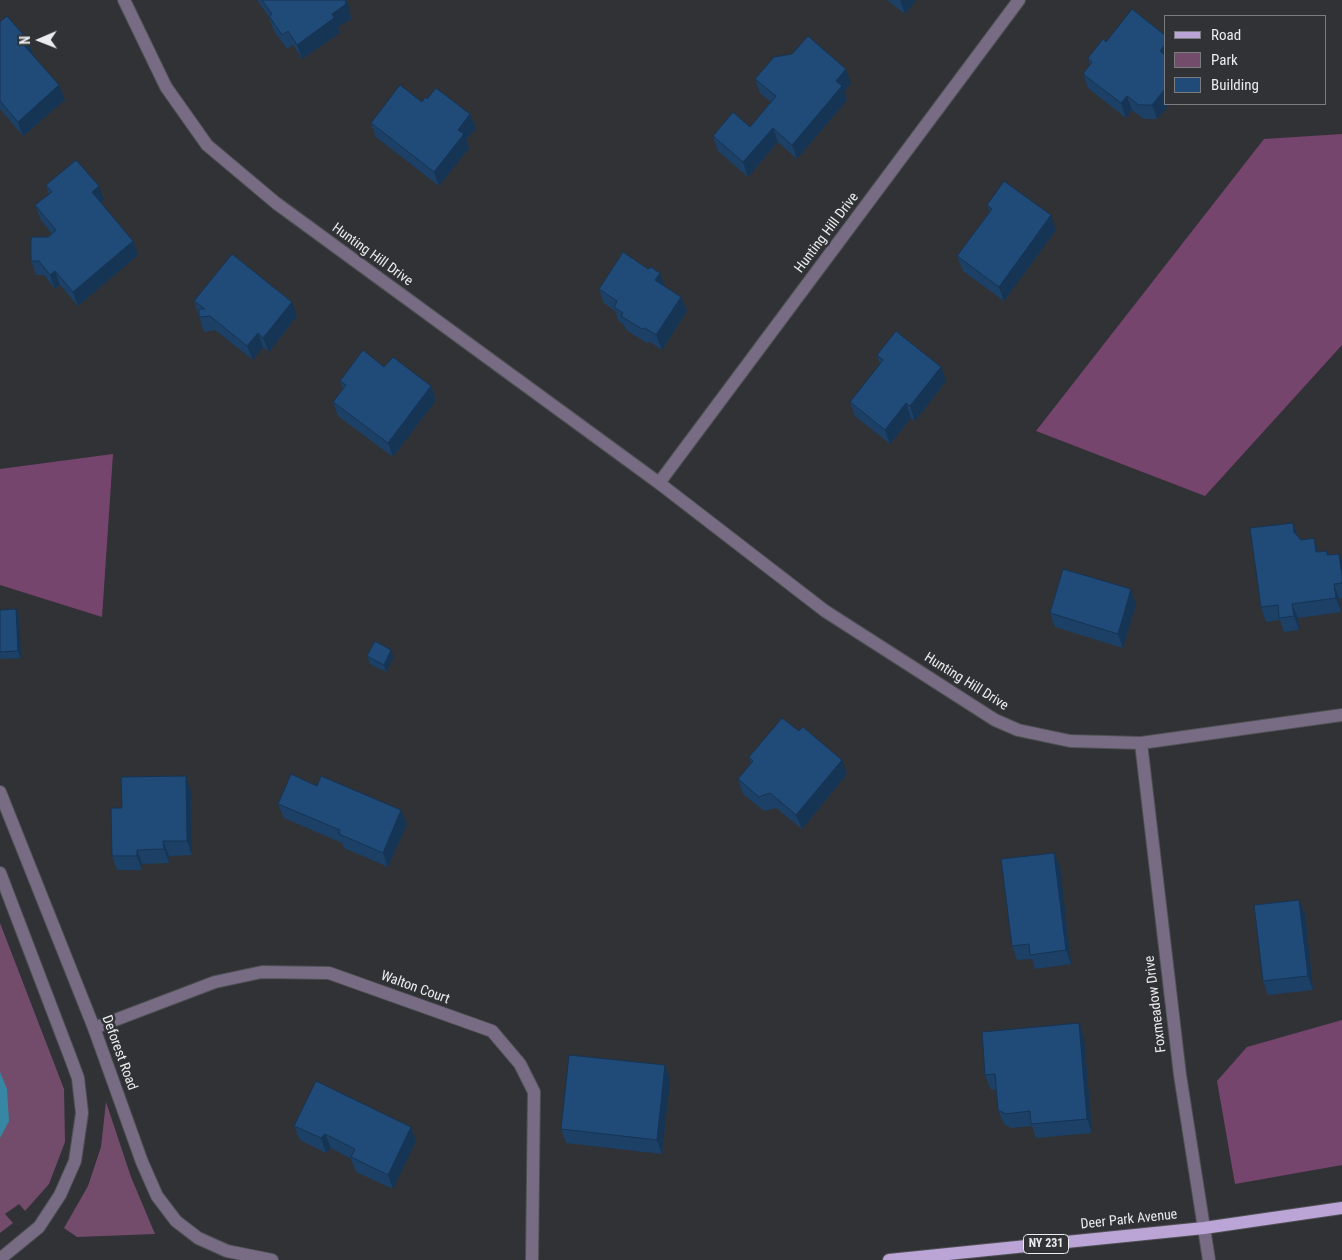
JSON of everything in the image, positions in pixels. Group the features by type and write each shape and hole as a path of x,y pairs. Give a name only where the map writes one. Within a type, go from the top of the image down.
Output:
{"main road":[{"name":"Deer Park Avenue","path":"889,1260 1204,1228 1342,1208"}],"street":[{"name":"Hunting Hill Drive","path":"124,0 166,87 207,145 276,203 659,483 825,611 995,720 1018,730 1070,741 1141,743 1342,715"},
{"name":"Hunting Hill Drive","path":"659,483 1018,0"},
{"name":"Foxmeadow Drive","path":"1141,743 1180,1075 1209,1260"},
{"name":"Deforest Road","path":"0,792 94,1028 144,1168 165,1209 187,1230 210,1245 227,1251 272,1260"},
{"path":"0,873 78,1078 82,1113 75,1161 60,1195 39,1227 0,1259"},
{"name":"Walton Court","path":"94,1028 215,982 262,972 329,973 492,1031 520,1064 534,1092 532,1260"}],"green space":[{"path":"0,923 64,1089 65,1142 49,1184 25,1211 19,1204 5,1214 13,1223 0,1233"},
{"path":"106,1102 131,1177 155,1234 77,1237 64,1228 88,1186 101,1147"}],"shaded area":[{"path":"1342,134 1342,345 1205,496 1036,431 1264,139"},
{"path":"113,454 102,617 0,585 0,469"},
{"path":"1342,1020 1342,1165 1235,1184 1217,1081 1247,1047"}],"water":[{"path":"0,1072 7,1089 9,1121 0,1138"}],"building":[{"path":"262,0 345,0 346,4 332,14 334,18 297,45 288,31 282,35 269,16 272,14"},
{"path":"1132,9 1164,34 1164,46 1160,51 1164,54 1164,90 1152,105 1139,105 1127,96 1121,103 1083,74 1092,62 1088,58 1103,39 1106,42"},
{"path":"7,16 28,40 23,44 59,85 18,122 0,101 0,22"},
{"path":"808,36 846,69 836,81 842,86 792,145 773,128 743,162 713,136 733,112 750,127 776,96 755,79 774,57 792,54"},
{"path":"400,85 422,102 436,88 470,114 458,130 464,134 434,172 371,123"},
{"path":"76,160 99,186 92,192 133,241 73,292 55,271 50,275 39,261 31,261 31,237 48,237 56,230 35,205 52,192 46,185"},
{"path":"1004,181 1051,215 999,287 957,256 992,209 987,205"},
{"path":"623,252 648,269 651,267 660,273 655,280 681,297 656,335 621,316 623,313 614,307 617,301 599,289"},
{"path":"232,254 292,302 263,338 258,333 247,346 210,316 199,317 199,309 205,309 194,301"},
{"path":"896,331 941,367 910,406 906,403 885,430 850,402 883,360 877,355"},
{"path":"363,350 384,367 393,357 431,386 388,443 333,402 346,385 340,381"},
{"path":"1293,523 1294,532 1301,540 1314,538 1316,552 1327,551 1327,555 1339,554 1342,583 1334,584 1336,598 1292,604 1294,616 1279,618 1278,605 1261,607 1250,528"},
{"path":"1063,569 1131,589 1118,634 1050,613"},
{"path":"16,609 18,651 0,652 0,610"},
{"path":"375,641 391,650 384,665 367,656"},
{"path":"782,718 799,731 803,727 842,760 796,815 770,793 759,797 738,779 753,761 749,757"},
{"path":"291,774 317,786 321,776 401,810 383,853 339,834 340,830 278,804"},
{"path":"186,776 187,841 163,841 164,849 137,850 137,856 112,856 111,808 122,808 121,777"},
{"path":"1054,853 1066,950 1030,955 1029,944 1012,946 1001,859"},
{"path":"1299,900 1308,976 1263,981 1254,905"},
{"path":"1079,1023 1087,1119 1031,1124 1030,1111 1006,1114 998,1110 995,1074 985,1075 982,1032"},
{"path":"569,1055 665,1065 657,1140 561,1129"},
{"path":"316,1081 411,1127 388,1175 351,1157 355,1149 325,1134 321,1138 294,1126"}]}
